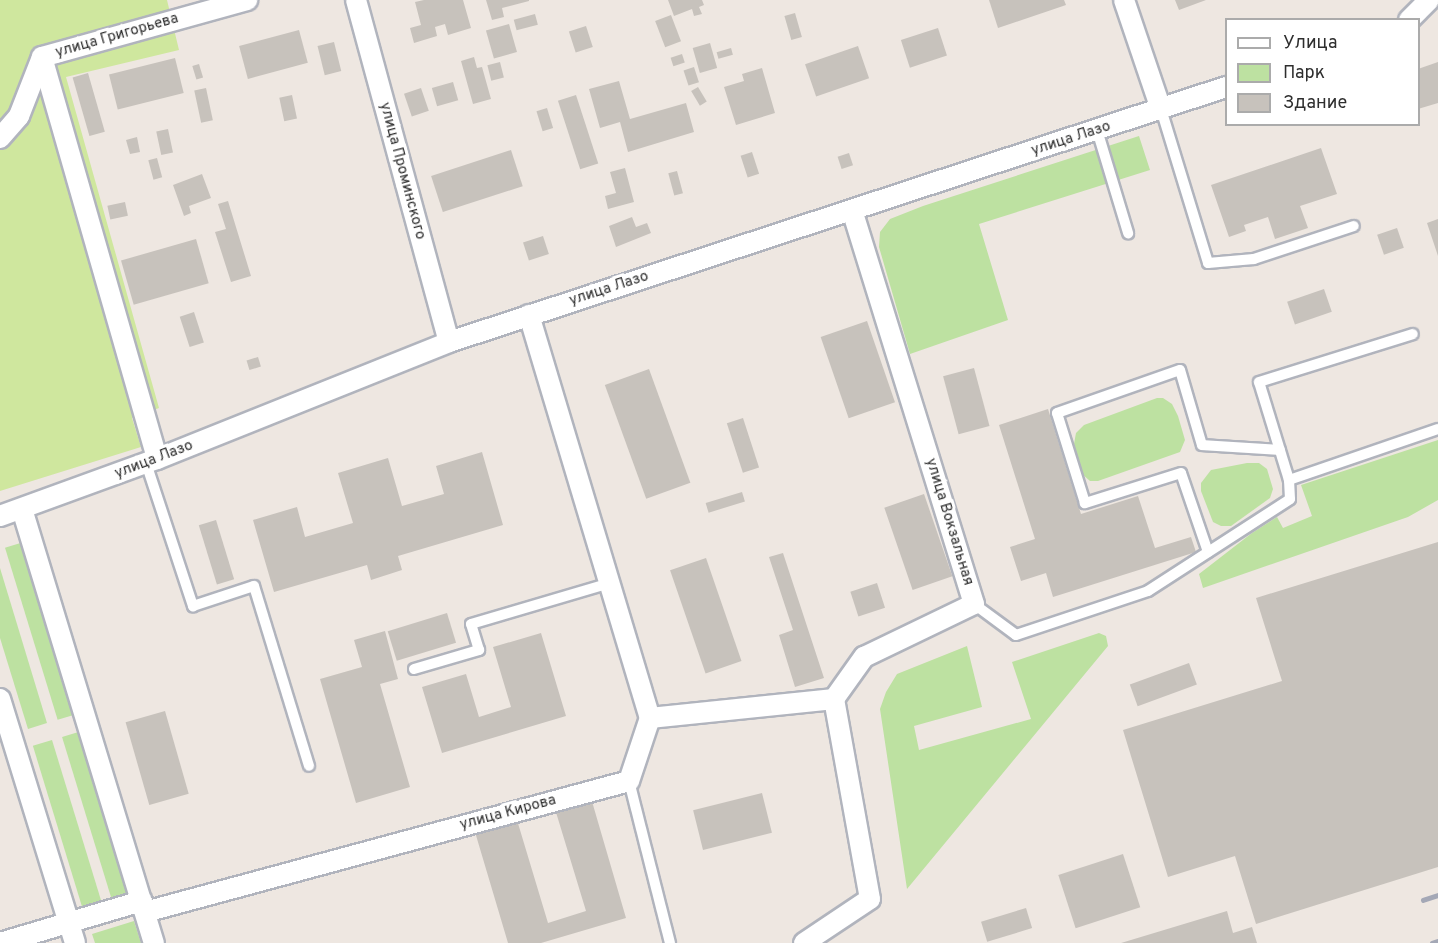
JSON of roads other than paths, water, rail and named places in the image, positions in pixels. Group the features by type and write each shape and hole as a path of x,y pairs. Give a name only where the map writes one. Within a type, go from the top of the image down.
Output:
{"street":[{"name":"улица Григорьева","path":"0,138 19,116 42,57 247,0"},
{"name":"улица Проминского","path":"356,0 449,342"},
{"path":"1124,0 1161,109"},
{"path":"1411,18 1429,0"},
{"path":"42,57 152,461"},
{"name":"улица Лазо","path":"0,516 152,461 449,342 1225,88"},
{"name":"улица Вокзальная","path":"834,699 864,657 974,604 852,211"},
{"path":"529,315 650,718 629,780"},
{"path":"22,509 154,943"},
{"path":"0,699 72,934"},
{"path":"650,718 834,699 870,899 804,943"},
{"name":"улица Кирова","path":"0,943 72,934 143,907 629,780"}],"lane":[{"path":"1161,109 1208,263 1254,259 1354,226"},
{"path":"1096,130 1128,233"},
{"path":"974,604 1016,635 1148,591 1290,499 1289,480 1259,382 1413,334"},
{"path":"1208,552 1181,473 1085,503 1057,413 1180,370 1202,445 1280,450"},
{"path":"1289,480 1438,429"},
{"path":"152,461 193,606 254,586 309,766"},
{"path":"414,669 479,650 471,624 609,583"},
{"path":"629,780 670,943"}],"railway":[{"path":"1423,900 1438,895"},
{"path":"1432,943 1438,941"}]}
